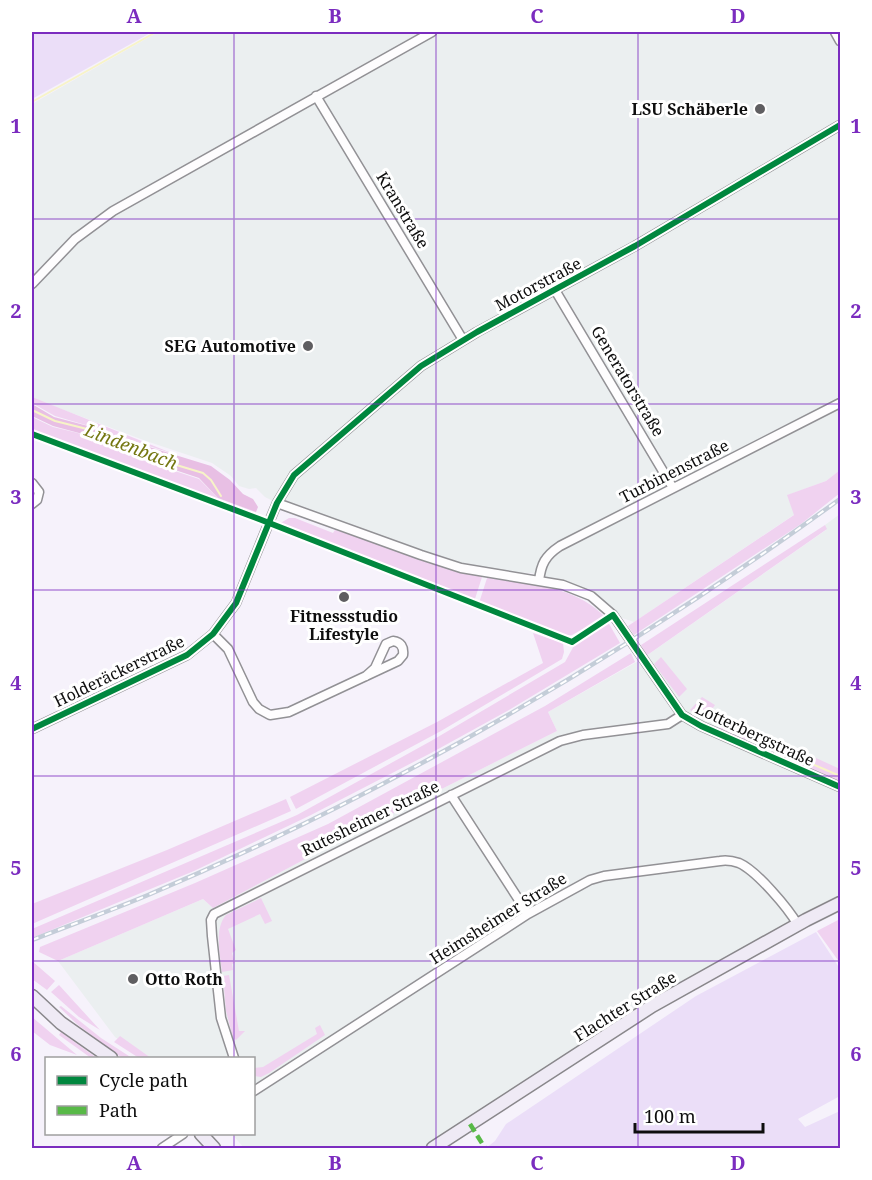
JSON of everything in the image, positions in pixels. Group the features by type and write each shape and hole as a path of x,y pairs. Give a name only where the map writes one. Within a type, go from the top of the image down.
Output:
{"main road":[{"name":"Flachter Straße","path":"433,1149 652,1006 840,903"},
{"path":"32,996 61,1023 108,1057"},
{"path":"202,1135 214,1149"}],"street":[{"path":"32,284 75,239 113,211 432,32"},
{"path":"836,32 840,41"},
{"name":"Kranstraße","path":"316,96 464,340"},
{"name":"Motorstraße","path":"277,503 286,486 302,468 421,366 635,246 840,125"},
{"name":"Generatorstraße","path":"555,290 674,488"},
{"name":"Turbinenstraße","path":"539,581 542,563 560,546 840,404"},
{"path":"32,483 39,492 37,500 32,504"},
{"name":"Lotterbergstraße","path":"277,503 376,540 461,568 575,588 591,596 613,615 682,715 701,726 840,787"},
{"name":"Holderäckerstraße","path":"32,729 187,655 213,634 236,603 277,503"},
{"path":"213,634 228,649 254,702 261,711 270,715 289,712 366,676 401,659 404,651 401,644 393,641 386,644 375,668 366,676"},
{"name":"Rutesheimer Straße","path":"233,1057 221,1018 212,936 211,920 214,914 560,741 583,735 668,724 682,715"},
{"path":"451,795 528,914"},
{"name":"Heimsheimer Straße","path":"255,1090 528,914 590,880 604,876 726,860 737,862 747,868 782,902 798,925"},
{"path":"162,1149 182,1135"}],"shaded area":[{"path":"32,32 152,32 32,99"},
{"path":"158,32 840,32 840,470 826,481 788,495 795,514 634,622 613,615 604,607 563,585 532,573 486,572 277,503 265,497 256,488 249,489 239,486 231,476 212,463 32,398 32,104"},
{"path":"32,397 174,454 133,441 111,438 89,426 55,416 32,403"},
{"path":"32,404 54,417 88,426 111,438 133,442 211,466 230,480 243,494 253,499 258,507 256,512 218,498 199,478 142,459 127,449 100,444 79,433 53,426 32,416"},
{"path":"32,417 53,427 78,433 100,444 127,450 142,460 199,479 218,498 256,512 255,516 32,431"},
{"path":"840,470 840,493 801,524 634,635 628,626 794,515 787,495 826,481"},
{"path":"840,514 840,903 652,1006 470,1124 423,1148 244,1148 233,1135 255,1135 255,1057 144,1057 115,1037 58,961 203,899 213,908 358,831 557,731 548,712 642,659 826,530 825,525"},
{"path":"289,518 295,518 333,533 335,530 482,577 474,602 279,524"},
{"path":"825,525 827,529 646,656 641,645"},
{"path":"488,575 566,592 593,607 605,617 572,635 554,634 479,603"},
{"path":"608,622 620,643 509,710 431,753 309,816 194,871 32,938 32,929 297,815 431,741 565,662 576,642"},
{"path":"533,633 563,643 562,659 441,731 296,809 290,797 437,722 543,663"},
{"path":"631,653 635,662 548,712 557,731 358,831 213,908 203,899 58,961 39,952 40,947 195,883 328,824 545,706"},
{"path":"661,657 687,689 679,697 654,664"},
{"path":"702,697 715,705 705,719 690,710"},
{"path":"720,714 840,769 840,782 718,728 715,723"},
{"path":"286,799 291,811 32,924 32,904"},
{"path":"261,898 272,921 265,924 260,914 228,929 236,950 232,953 235,963 232,964 233,970 222,972 219,934 222,921 226,915"},
{"path":"840,919 838,928 840,927 840,963 817,931"},
{"path":"816,932 840,969 840,1096 798,1119 805,1127 840,1111 840,1148 486,1148 495,1141 506,1124 696,996"},
{"path":"32,961 55,981 47,990 32,979"},
{"path":"229,975 239,1031 245,1031 236,1040 233,1038 226,1011 223,976"},
{"path":"59,985 100,1030 79,1017 51,992"},
{"path":"61,1006 101,1038 130,1057 121,1057 78,1025 59,1007"},
{"path":"32,1017 77,1055 50,1045 32,1031"},
{"path":"320,1025 325,1035 269,1073 261,1077 255,1076 255,1068 263,1067 317,1034 315,1028"},
{"path":"61,1032 96,1057 90,1057 59,1035"},
{"path":"120,1036 150,1057 137,1057 114,1042"}],"waterway":[{"path":"32,102 156,32"},
{"name":"Lindenbach","path":"32,410 55,421 87,429 106,441 131,444 173,464 203,473 211,480 221,496"},
{"name":"Lindenbach","path":"719,721 731,729 840,776"}],"railway":[{"path":"32,940 119,907 239,855 418,765 505,716 676,612 759,557 840,499"}],"marked path":[{"path":"470,1124 485,1148"}],"cycle path":[{"path":"32,729 187,655 213,634 236,603 277,503 294,475 421,366 477,332 635,246 840,125"},
{"path":"32,434 259,519 572,642 613,615 682,715 701,726 840,787"}],"place":[{"name":"LSU Schäberle","path":"760,109"},
{"name":"SEG Automotive","path":"308,346"},
{"name":"Fitnessstudio Lifestyle","path":"344,597"},
{"name":"Otto Roth","path":"133,979"}]}
